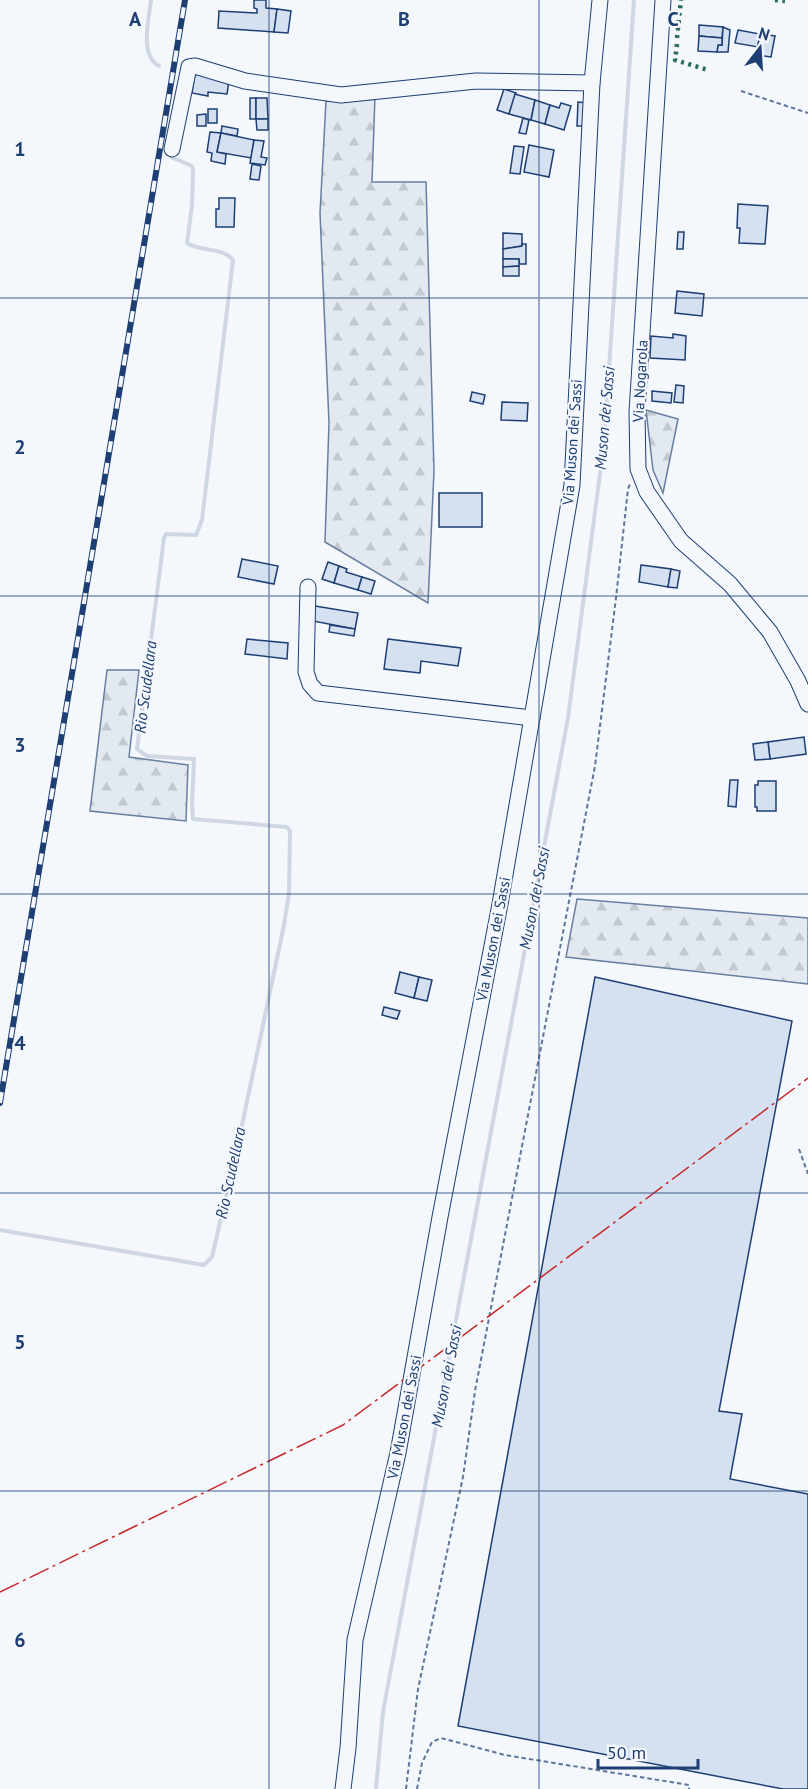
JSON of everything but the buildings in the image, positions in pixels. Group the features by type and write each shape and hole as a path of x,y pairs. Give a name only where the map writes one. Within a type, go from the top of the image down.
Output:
{"street":[{"name":"Via Muson dei Sassi","path":"343,1789 355,1640 398,1453 442,1205 500,904 572,485 592,83 600,0"},
{"name":"Via Nogarola","path":"663,0 637,412 638,469 647,492 681,541 730,584 770,632 798,681 808,704"},
{"path":"172,149 189,67 195,66 245,81 341,95 476,81 592,83"},
{"path":"308,587 306,672 309,684 318,693 532,718"}],"path":[{"path":"741,91 808,113"},
{"path":"406,1789 418,1689 463,1477 475,1391 595,766 628,489 638,469"},
{"path":"799,1149 808,1174"},
{"path":"417,1789 422,1763 432,1742 441,1738 505,1755 598,1772 671,1781 689,1785 688,1789"}],"green space":[{"path":"375,96 372,182 426,182 434,471 428,603 325,542 329,423 320,213 326,101"},
{"path":"646,410 678,419 663,493 653,470"},
{"path":"107,670 139,670 129,757 188,765 186,821 90,811"},
{"path":"577,899 808,918 808,984 566,957"}],"waterway":[{"name":"Rio Scudellara","path":"151,0 147,45 149,54 159,66"},
{"name":"Muson dei Sassi","path":"376,1789 383,1712 568,718 604,443 634,0"},
{"name":"Rio Scudellara","path":"0,1230 204,1265 212,1257 284,925 289,893 290,831 287,827 193,819 194,759 147,756 137,749 164,538 166,534 196,535 202,520 233,260 224,253 187,243 192,205 193,171 192,166 171,157"}],"railway":[{"path":"0,1103 185,0"}],"hedge":[{"path":"677,38 681,0"},
{"path":"775,0 785,1"},
{"path":"677,44 675,60 708,70"}],"power":[{"path":"0,1592 343,1425 808,1078"}]}
